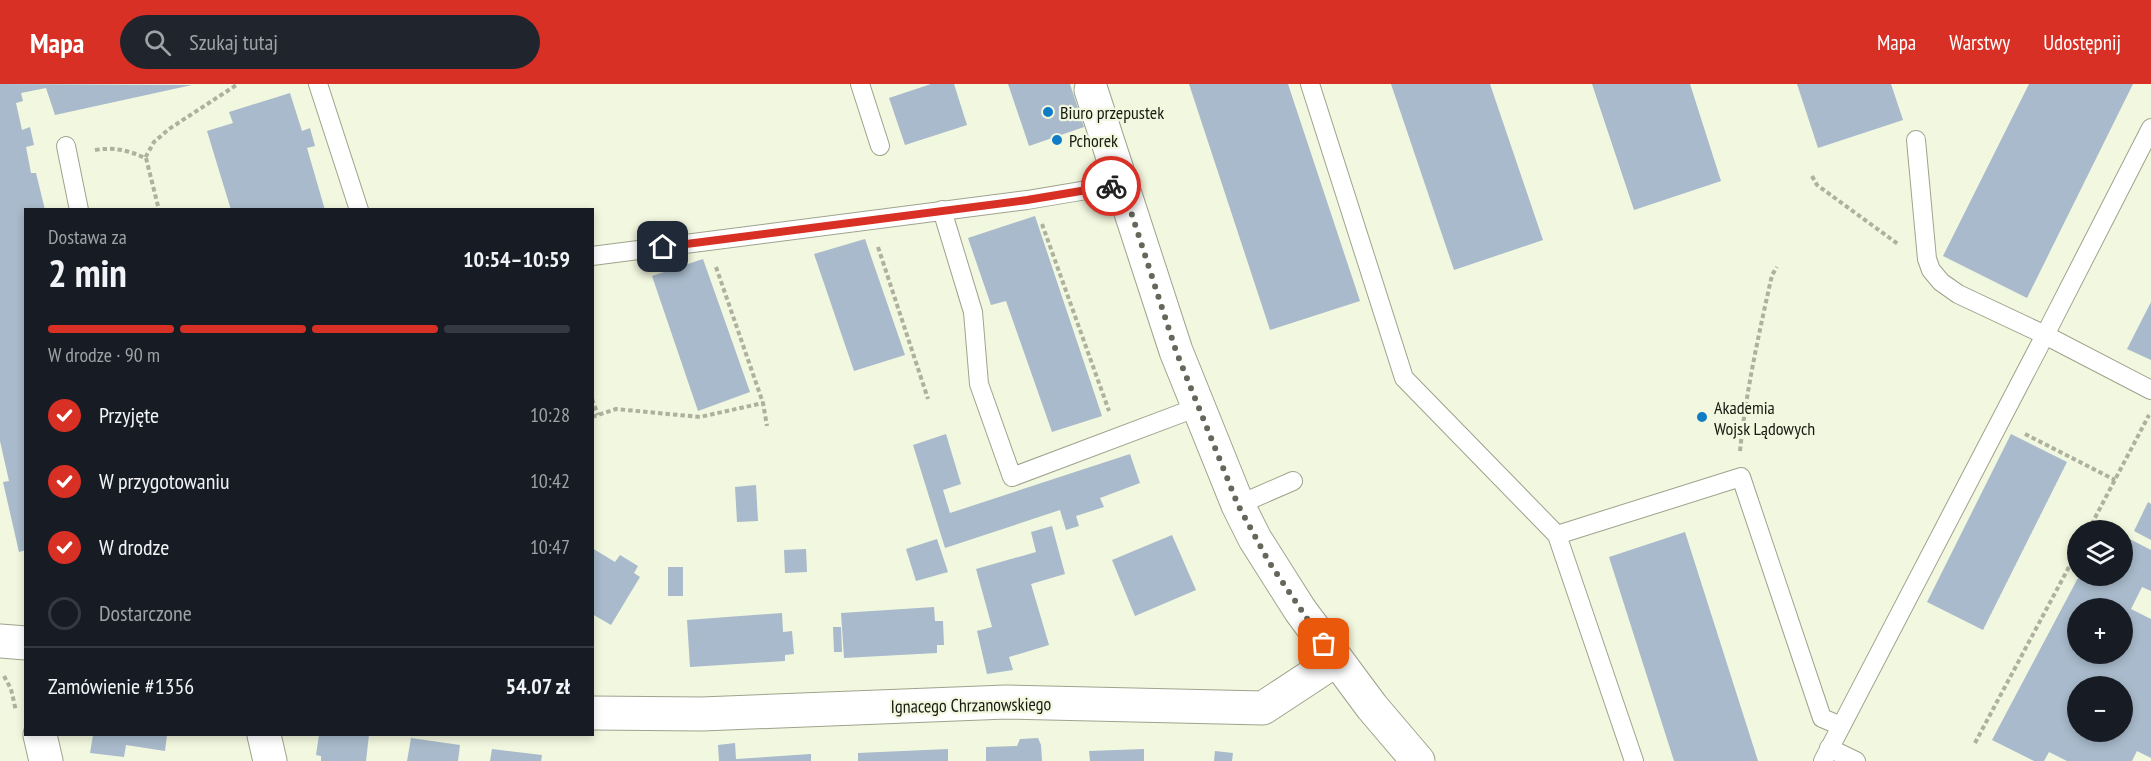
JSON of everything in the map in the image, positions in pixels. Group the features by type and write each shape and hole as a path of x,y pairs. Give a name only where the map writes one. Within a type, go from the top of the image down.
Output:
{"street":[{"path":"1090,87 1176,351 1238,505 1269,562 1336,660 1418,761"},
{"name":"Ignacego Chrzanowskiego","path":"594,713 702,714 1006,702 1263,708 1336,660"},
{"path":"40,736 46,761"},
{"path":"264,736 270,761"}],"lane":[{"path":"318,84 358,208"},
{"path":"860,84 880,146"},
{"path":"1310,84 1404,378 1557,535 1634,761"},
{"path":"1856,761 1826,754 2046,335 2151,128"},
{"path":"1916,140 1927,259 1931,270 1941,282 1958,294 2046,335 2151,390"},
{"path":"66,150 79,208"},
{"path":"594,256 1047,197 1122,184"},
{"path":"942,210 973,312 979,384 1012,477 1198,407"},
{"path":"1557,535 1741,477 1822,718 1841,726"},
{"path":"1238,505 1293,481"}],"path":[{"path":"158,208 146,158 154,142 169,129 238,84"},
{"path":"66,150 106,148 127,150 146,158"},
{"path":"1812,176 1816,185 1919,259 1927,259"},
{"path":"871,220 928,399"},
{"path":"1043,227 1108,412"},
{"path":"710,240 714,260 763,404 767,426"},
{"path":"1741,477 1739,457 1744,408 1772,275 1777,267"},
{"path":"594,404 598,415"},
{"path":"594,416 616,409 700,417 763,404"},
{"path":"2094,520 2151,411"},
{"path":"2000,422 2115,480"},
{"path":"1975,744 2067,571"}],"building":[{"path":"0,84 192,85 55,115 46,88 21,93 23,101 16,103 22,130 30,127 34,145 26,147 31,173 36,173 45,208 24,208 24,551 19,552 3,482 9,481 0,441"},
{"path":"931,84 954,84 967,125 905,145 889,98"},
{"name":"Biuro przepustek","path":"1008,84 1070,84 1084,127 1029,146"},
{"path":"1189,84 1288,84 1360,301 1270,330"},
{"path":"1391,84 1490,84 1543,240 1454,270"},
{"path":"1592,84 1690,84 1721,181 1634,210"},
{"path":"1797,84 1891,84 1903,120 1818,148"},
{"path":"2029,84 2133,84 2027,298 1943,256"},
{"path":"290,93 302,131 310,128 315,146 307,148 324,208 230,208 207,131 233,123 229,112"},
{"path":"1035,216 1102,416 1052,432 1006,301 991,305 968,238"},
{"path":"865,239 905,355 854,371 814,254"},
{"path":"703,259 750,392 698,411 652,276"},
{"path":"2151,302 2151,360 2127,349"},
{"path":"946,434 961,484 943,490 950,513 1130,454 1140,483 1100,498 1104,507 1076,516 1079,526 1066,530 1060,510 945,548 913,445"},
{"path":"2011,434 2067,462 1983,630 1927,602"},
{"path":"756,485 758,521 737,522 735,487"},
{"path":"2148,502 2151,504 2151,540 2134,531"},
{"path":"1052,526 1065,574 1031,584 1049,645 1009,657 1013,670 987,674 977,631 992,627 976,569 1036,552 1031,532"},
{"path":"1685,532 1758,761 1674,761 1609,557"},
{"path":"1172,535 1196,590 1135,616 1112,560"},
{"path":"937,539 948,572 916,581 906,549"},
{"path":"2133,541 2151,550 2151,591 2142,587 2133,605 2133,598 2067,598 2074,586 2133,586"},
{"path":"594,549 615,562 620,555 638,566 634,573 640,577 611,625 594,615"},
{"path":"806,549 807,572 785,573 784,550"},
{"path":"668,567 683,567 683,596 668,596"},
{"path":"2067,599 2067,664 2133,664 2133,610 2151,619 2151,758 2137,751 2132,761 2067,761 2049,752 2044,761 2034,761 1992,740"},
{"path":"934,607 935,621 943,621 944,645 937,645 937,653 844,658 841,613"},
{"path":"782,613 783,632 792,631 794,654 785,655 785,661 690,667 687,620"},
{"path":"833,627 841,627 842,652 834,652"},
{"path":"93,736 167,736 165,751 126,745 124,757 90,753"},
{"path":"319,736 369,736 366,761 321,761 321,756 316,755"},
{"path":"411,738 460,745 458,761 407,761"},
{"path":"1038,738 1042,761 986,761 986,747 1017,746 1020,739"},
{"path":"735,743 736,759 811,754 811,761 719,761 718,745"},
{"path":"492,749 542,755 541,761 490,761"},
{"path":"948,749 948,761 858,761 858,753"},
{"path":"1144,749 1144,761 1090,761 1089,751"},
{"path":"1215,751 1233,753 1232,761 1214,761"}],"way so far":[{"path":"1111,186 1122,184 1176,351 1213,448 1238,505 1269,562 1324,644"}],"place":[{"name":"Biuro przepustek","path":"1048,112"},
{"name":"Pchorek","path":"1057,140"},
{"name":"Akademia Wojsk Lądowych","path":"1702,417"}],"route":[{"path":"663,247 1027,200 1111,186"}]}
